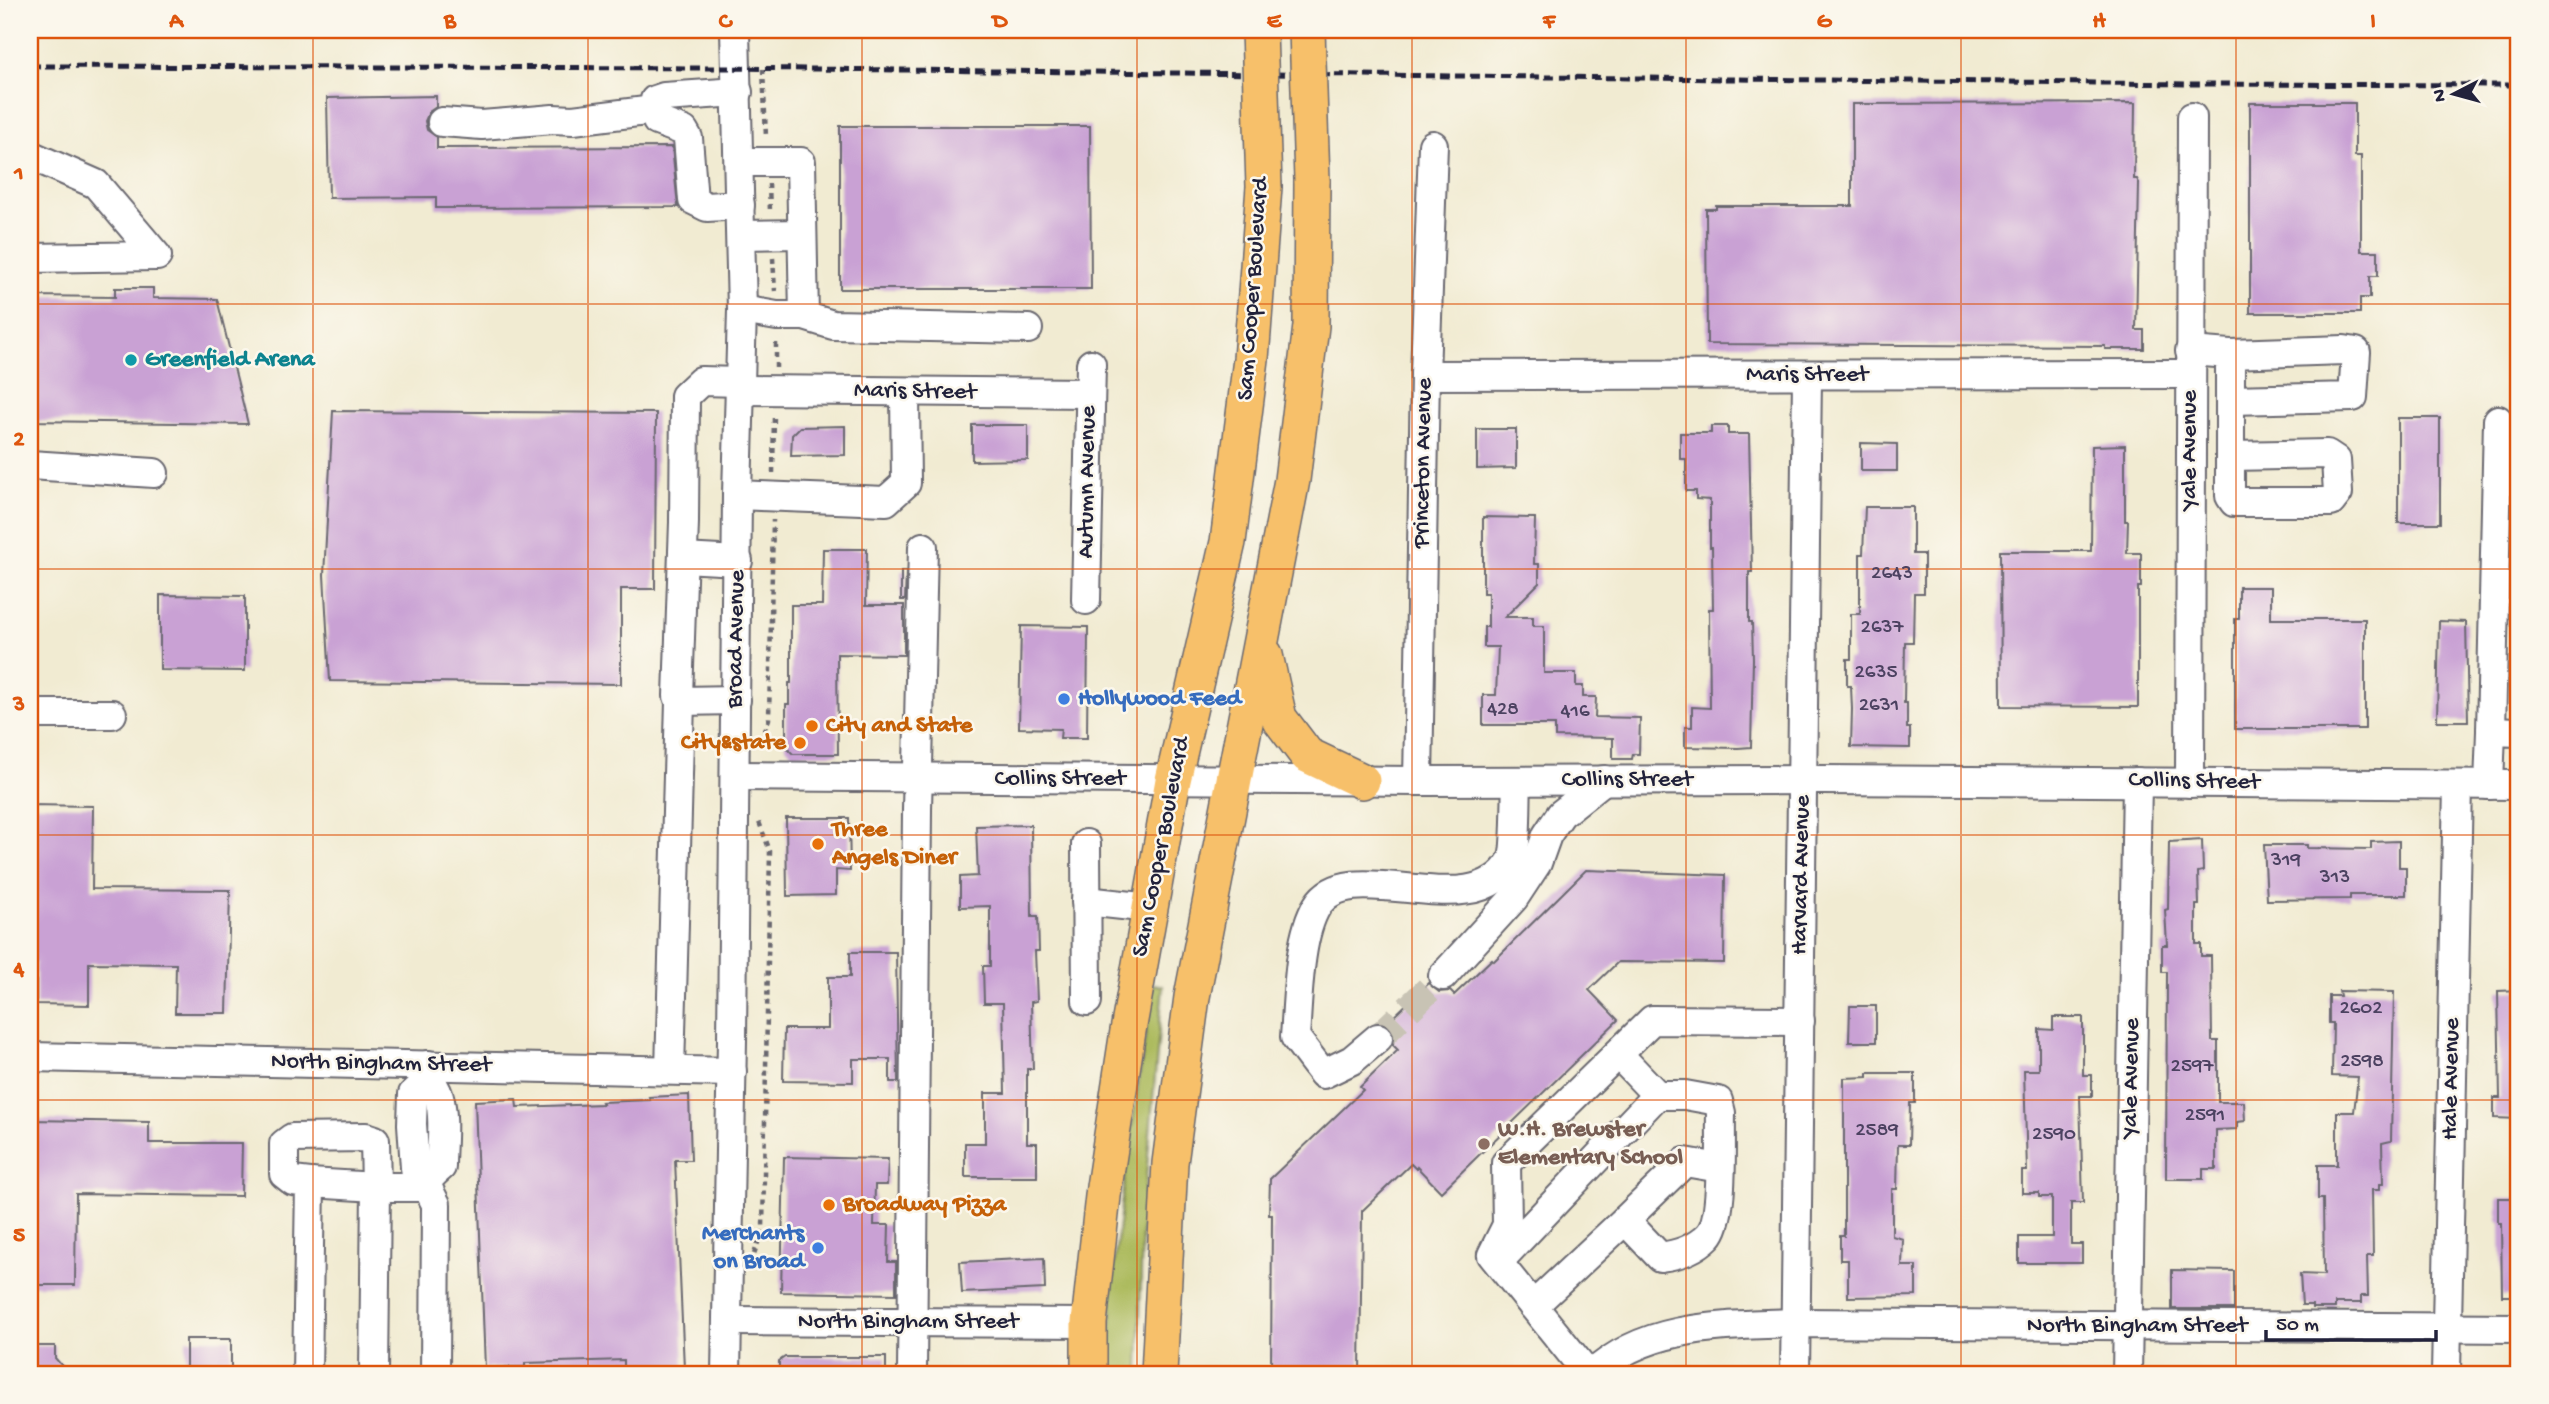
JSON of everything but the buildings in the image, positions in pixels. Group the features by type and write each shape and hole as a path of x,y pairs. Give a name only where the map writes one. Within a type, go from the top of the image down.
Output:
{"main road":[{"name":"Sam Cooper Boulevard","path":"1089,1374 1089,1324 1104,1187 1128,1031 1173,780 1227,542 1251,359 1264,187 1259,30"},
{"name":"Sam Cooper Boulevard","path":"1159,1374 1172,1149 1192,998 1292,480 1311,327 1312,180 1307,30"},
{"path":"1263,638 1279,718 1307,755 1362,781"}],"street":[{"name":"Broad Avenue","path":"726,1374 732,1072 746,776 736,700 737,495 742,310 735,30"},
{"path":"738,92 664,97 655,100 654,110 657,121 684,131 688,138 693,200 707,207 740,205"},
{"path":"442,122 482,125 573,120 654,110"},
{"name":"Yale Avenue","path":"2190,783 2192,117"},
{"name":"Princeton Avenue","path":"1418,781 1425,375 1433,145"},
{"path":"30,155 96,184 157,256 30,258"},
{"path":"739,162 801,162 804,316"},
{"path":"741,235 802,234"},
{"path":"742,310 777,316 804,316 833,325 1028,328"},
{"name":"Maris Street","path":"1425,375 1807,376 2190,362 2230,354 2344,350 2356,352 2353,397 2230,400"},
{"path":"2230,354 2230,456"},
{"name":"Autumn Avenue","path":"1086,600 1091,364"},
{"name":"Harvard Avenue","path":"1795,1374 1807,376"},
{"name":"Maris Street","path":"683,558 685,396 701,381 776,390 1090,393"},
{"path":"737,495 886,501 906,483 905,393"},
{"path":"2489,785 2498,420"},
{"path":"30,465 155,473"},
{"path":"912,1374 923,547"},
{"path":"670,1070 681,745 678,696 683,558 738,561"},
{"path":"680,701 736,700"},
{"path":"30,714 112,714"},
{"path":"2491,731 2519,732"},
{"name":"Collins Street","path":"746,776 1362,781 1803,779 2519,785"},
{"path":"1443,976 1514,898 1537,863 1547,835 1561,814 1604,780"},
{"path":"1378,1038 1352,1060 1323,1074 1295,1037 1304,943 1317,906 1328,895 1351,885 1456,891 1488,886 1513,859 1517,781"},
{"name":"Yale Avenue","path":"2127,1374 2137,782"},
{"name":"Hale Avenue","path":"2446,1374 2458,785"},
{"path":"1086,844 1087,1001"},
{"path":"1086,901 1150,908"},
{"path":"1796,1323 1718,1326 1661,1335 1605,1362 1590,1374 1492,1255 1507,1226 1506,1163 1652,1020 1800,1021"},
{"path":"1618,1054 1657,1095"},
{"name":"North Bingham Street","path":"30,1057 429,1073 670,1070 732,1072"},
{"path":"374,1374 376,1187 375,1140 366,1137 292,1138 284,1144 285,1174 293,1181 376,1187 428,1182 441,1167 439,1096 429,1073 413,1094 412,1124 415,1168 428,1182 436,1204 435,1374"},
{"path":"1498,1262 1657,1095 1685,1095 1718,1101 1721,1113 1719,1216 1710,1235 1680,1255 1660,1257 1625,1220"},
{"path":"412,1124 441,1122"},
{"path":"1533,1306 1685,1162 1720,1168"},
{"path":"307,1374 310,1184"},
{"name":"North Bingham Street","path":"727,1321 1089,1324"},
{"name":"North Bingham Street","path":"1796,1323 2519,1328"}],"path":[{"path":"752,1259 763,1229 770,851 746,776 769,719 776,390"}],"green space":[{"path":"1153,984 1163,986 1142,1224 1139,1374 1109,1374 1113,1275"}],"tunnel":[{"path":"1378,1038 1443,976"}],"railway":[{"path":"30,66 719,68 2519,85"}],"place":[{"name":"Greenfield Arena","path":"131,360"},
{"name":"Hollywood Feed","path":"1064,699"},
{"name":"City and State","path":"812,726"},
{"name":"City&state","path":"800,743"},
{"name":"Three Angels Diner","path":"818,844"},
{"name":"W.H. Brewster Elementary School","path":"1484,1144"},
{"name":"Broadway Pizza","path":"829,1205"},
{"name":"Merchants on Broad","path":"818,1248"}]}
